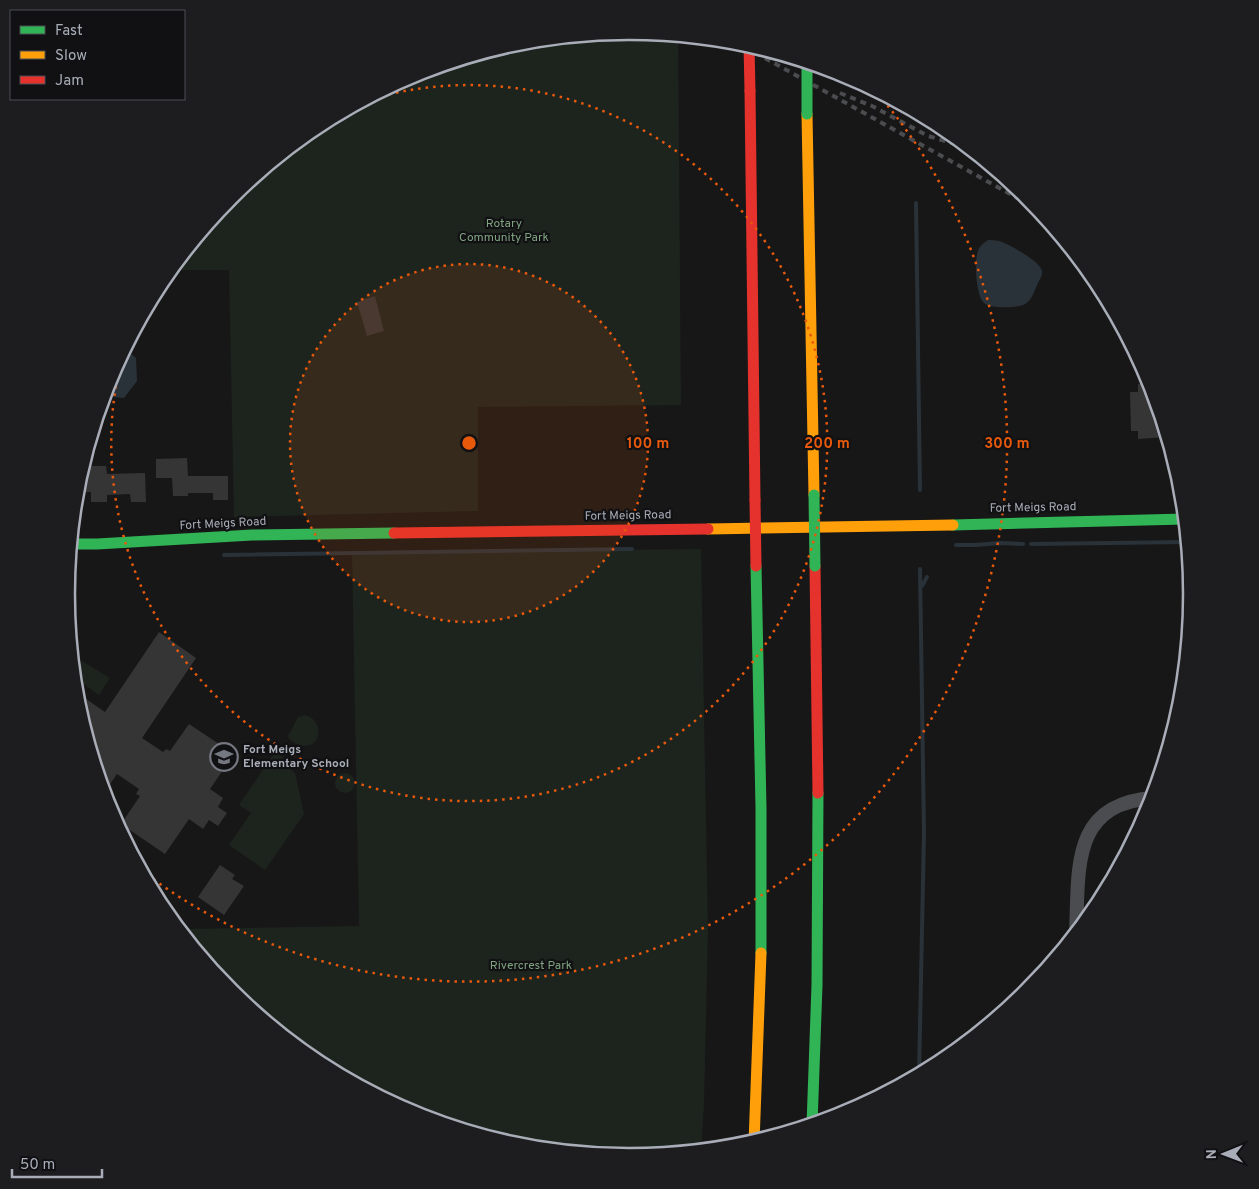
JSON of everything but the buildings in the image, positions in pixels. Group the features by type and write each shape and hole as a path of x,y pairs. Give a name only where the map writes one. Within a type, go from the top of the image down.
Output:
{"main road":[{"path":"749,54 762,954 754,1134"},
{"path":"806,68 819,866 818,981 812,1118"},
{"name":"Fort Meigs Road","path":"78,544 252,535 880,527 1179,519"}],"street":[{"path":"1077,922 1080,860 1084,843 1092,826 1102,815 1118,805 1126,801 1145,799"}],"green space":[{"name":"Rotary Community Park","path":"630,40 678,42 681,405 478,407 478,511 234,517 229,270 180,270 237,202 264,178 321,133 384,97 451,69 521,51 593,41"},
{"name":"Rivercrest Park","path":"701,549 708,931 701,1144 630,1149 593,1148 557,1144 486,1130 451,1120 417,1107 352,1075 321,1056 292,1034 237,987 188,929 359,926 352,553"},
{"path":"82,661 110,678 99,695 83,684 80,664"},
{"path":"304,715 312,719 319,731 313,743 307,746 299,745 289,739 288,736 298,717"},
{"path":"275,752 289,762 286,766 295,773 304,814 265,870 229,845 251,813 239,805"},
{"path":"345,773 352,776 355,783 352,790 345,793 338,790 335,783 338,776"}],"shaded area":[{"path":"988,240 999,241 1024,253 1040,267 1042,271 1041,277 1031,298 1025,304 998,307 987,305 981,299 976,278 976,263 980,247"},
{"path":"130,353 136,358 137,381 124,398 112,396 117,382"}],"waterway":[{"path":"916,203 920,490"},
{"path":"1031,544 1181,542"},
{"path":"956,545 1023,544"},
{"path":"224,555 632,549"},
{"path":"919,1068 924,833 920,569"},
{"path":"922,586 927,577"}],"railway":[{"path":"762,57 1018,198"},
{"path":"840,93 872,106 928,136 951,143"}],"traffic: fast":[{"path":"807,69 807,114"},
{"path":"814,495 815,566"},
{"path":"953,525 1179,519"},
{"path":"78,544 252,535 394,533"},
{"path":"756,566 761,808 761,953"},
{"path":"812,1118 817,985 818,793"}],"traffic: slow":[{"path":"807,114 814,495"},
{"path":"708,529 953,525"},
{"path":"754,1134 761,953"}],"traffic: jam":[{"path":"749,54 750,91"},
{"path":"750,91 755,500"},
{"path":"755,500 756,566"},
{"path":"394,533 708,529"},
{"path":"815,566 818,793"}],"place":[{"name":"Fort Meigs Elementary School","path":"224,757"}]}
